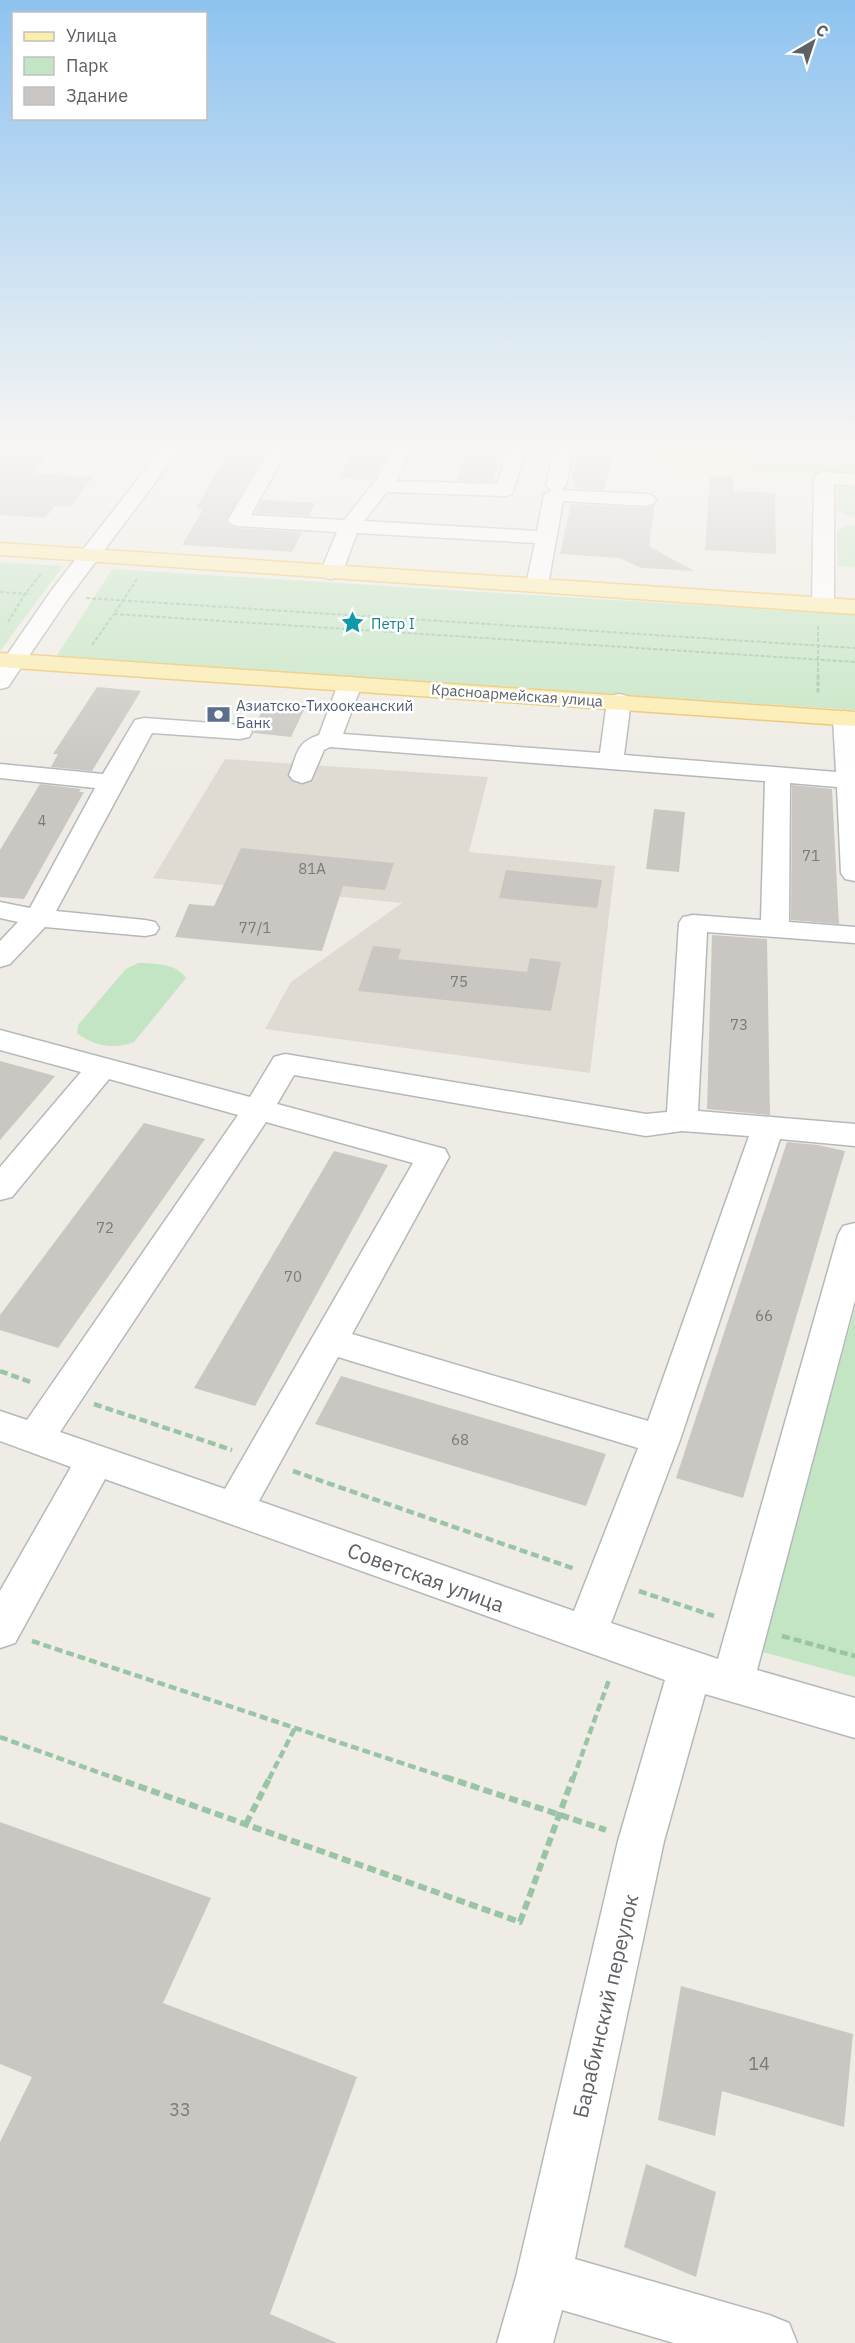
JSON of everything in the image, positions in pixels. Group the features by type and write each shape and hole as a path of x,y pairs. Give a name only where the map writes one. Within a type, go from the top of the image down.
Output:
{"main road":[{"path":"68,554 537,585 820,612 855,607"},
{"name":"Красноармейская улица","path":"7,660 619,701 850,719"}],"street":[{"path":"331,573 338,554"},
{"path":"537,585 543,554"},
{"path":"820,612 822,554"},
{"path":"0,682 7,660 89,556"},
{"path":"329,740 350,684"},
{"path":"611,762 619,701"},
{"path":"850,719 848,780 855,873"},
{"path":"0,958 38,918 144,725 240,732"},
{"path":"302,775 313,745 329,740 848,780"},
{"path":"0,771 111,782"},
{"path":"775,929 778,775"},
{"path":"0,910 38,918 145,927"},
{"path":"682,1120 693,923 855,935"},
{"path":"0,1040 433,1157 234,1509"},
{"path":"9,1429 66,1394 258,1110 285,1064 646,1125 682,1120 855,1135"},
{"path":"0,1189 102,1067"},
{"path":"586,1634 661,1440 768,1127"},
{"name":"Барабинский переулок","path":"525,2343 544,2277 641,1841 711,1677 855,1235"},
{"path":"330,1341 661,1440"},
{"name":"Советская улица","path":"9,1429 711,1677 855,1719"},
{"path":"11,1634 95,1461"},
{"path":"544,2277 769,2343"}],"path":[{"path":"5,627 25,594"},
{"path":"59,596 855,648"},
{"path":"122,600 114,614 855,662"},
{"path":"818,702 820,612"},
{"path":"0,1371 642,1592"},
{"path":"11,1634 641,1841"},
{"path":"0,1737 520,1922 609,1680"},
{"path":"246,1824 295,1728"}],"shaded area":[{"path":"225,759 488,777 469,852 615,866 590,1073 265,1029 291,982 402,903 153,878"}],"green space":[{"path":"838,554 855,554 855,567 838,566"},
{"path":"0,562 63,566 0,651"},
{"path":"112,569 855,615 855,710 56,657"},
{"path":"138,963 171,967 186,978 134,1042 119,1046 97,1044 77,1033 78,1025 126,969"},
{"path":"855,1308 855,1677 759,1651"}],"building":[{"path":"565,554 664,554 694,571 641,568 620,558"},
{"path":"97,687 141,691 92,771 51,767 58,754 53,754"},
{"path":"266,702 306,706 291,737 254,733 253,729"},
{"path":"40,784 81,789 79,792 84,792 24,899 0,897 0,850"},
{"path":"792,785 832,789 839,924 791,920"},
{"path":"654,809 685,812 679,872 646,869"},
{"path":"241,848 394,863 385,890 343,886 322,951 175,937 189,904 214,906"},
{"path":"506,870 602,880 597,908 499,898"},
{"path":"712,935 767,939 770,1115 707,1109"},
{"path":"373,946 401,949 398,959 527,972 530,958 561,962 551,1011 358,991"},
{"path":"0,1061 55,1076 0,1140"},
{"path":"144,1123 205,1139 58,1348 0,1330 0,1315"},
{"path":"787,1142 845,1151 743,1498 676,1478"},
{"path":"334,1151 388,1165 255,1406 194,1388"},
{"path":"341,1376 606,1454 586,1506 315,1424"},
{"path":"0,1822 211,1898 163,2003 357,2077 270,2314 337,2343 0,2343 0,2142 32,2077 0,2064"},
{"path":"681,1986 853,2034 844,2127 722,2091 715,2136 658,2120"},
{"path":"646,2164 716,2192 696,2277 624,2247"}],"place":[{"name":"Петр I","path":"353,623"},
{"name":"Азиатско-Тихоокеанский Банк","path":"218,714"}]}
